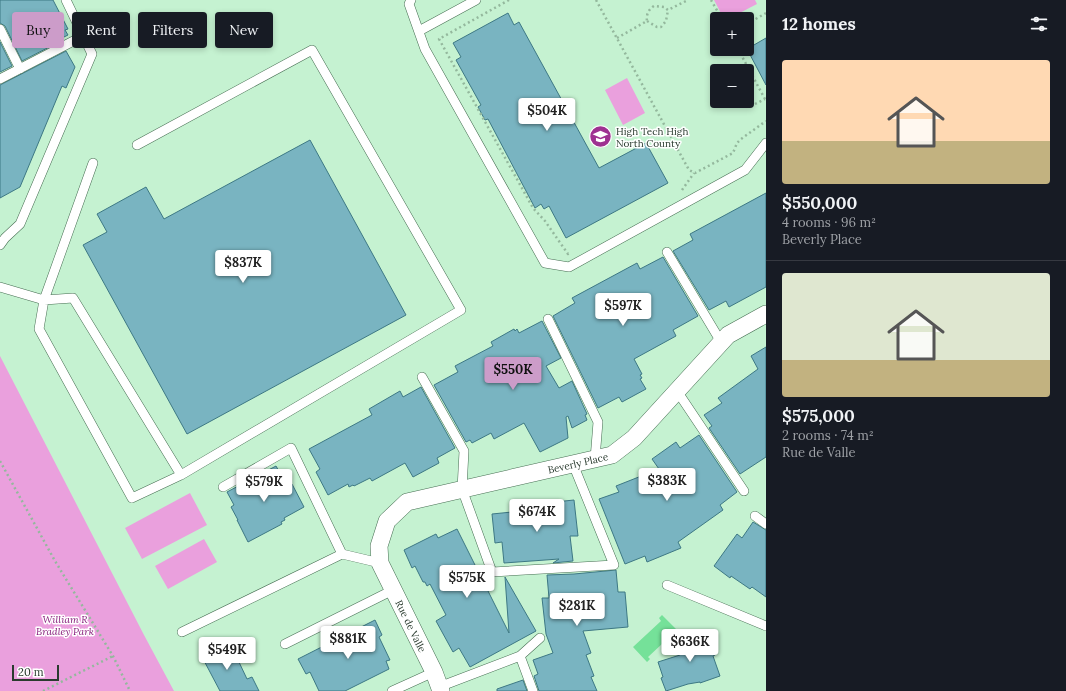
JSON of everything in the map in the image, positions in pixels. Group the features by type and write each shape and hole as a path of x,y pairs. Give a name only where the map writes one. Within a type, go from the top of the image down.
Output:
{"street":[{"name":"Beverly Place","path":"380,563 379,546 387,520 407,502 612,456 634,438 728,334 766,314"},
{"name":"Rue de Valle","path":"380,563 438,684"}],"lane":[{"path":"66,0 72,13"},
{"path":"411,0 409,4 426,49 545,263 569,267 745,170 766,143"},
{"path":"419,31 476,0"},
{"path":"0,29 20,69"},
{"path":"0,79 72,42"},
{"path":"0,245 5,238 20,224 92,54 89,48"},
{"path":"93,163 44,300 39,329 132,498 181,475 461,310 312,50 137,145"},
{"path":"667,252 721,342"},
{"path":"0,287 44,300 73,298 181,475"},
{"path":"548,319 598,422 595,459"},
{"path":"422,377 464,452 462,489 492,572 614,565 573,464"},
{"path":"677,391 744,491"},
{"path":"223,487 290,448 342,554"},
{"path":"755,516 766,524"},
{"path":"182,632 342,554 380,563"},
{"path":"667,585 766,626"},
{"path":"285,644 393,590"},
{"path":"392,691 438,684 520,656 540,638"},
{"path":"520,656 533,691"}],"path":[{"path":"509,0 439,39 533,208 545,221 568,254 575,250"},
{"path":"596,0 689,170 694,173"},
{"path":"668,10 688,0"},
{"path":"711,0 718,12"},
{"path":"647,20 648,13 654,6 664,7 668,10"},
{"path":"647,20 658,27 661,26 666,21 668,10"},
{"path":"754,20 766,13"},
{"path":"617,38 647,20"},
{"path":"742,56 766,100 755,104"},
{"path":"678,195 694,173 733,153 737,143 741,139 766,121"},
{"path":"0,461 55,561 113,656 130,691"},
{"path":"43,691 113,656"}],"green space":[{"path":"714,0 755,0 757,4 742,12 720,12"},
{"path":"627,78 645,113 623,125 605,90"},
{"name":"William R Bradley Park","path":"0,356 144,635 174,691 0,691"},
{"path":"190,493 207,525 142,559 125,528"},
{"path":"204,539 217,562 168,589 155,566"}],"shaded area":[{"path":"662,615 677,630 648,657 650,659 647,662 633,647 661,621 659,618"}],"building":[{"path":"0,0 53,0 59,12 12,12 12,40 5,26 0,23"},
{"path":"508,13 514,25 519,22 599,168 646,143 668,183 566,238 549,206 544,209 541,204 535,208 488,119 485,120 478,107 481,105 456,60 461,57 453,43"},
{"path":"64,21 68,29 65,30 68,35 64,37"},
{"path":"766,38 766,85 751,56 754,56 754,45"},
{"path":"0,42 12,66 0,72"},
{"path":"16,48 47,48 22,61"},
{"path":"66,51 75,67 66,88 62,86 20,187 0,198 0,85"},
{"path":"310,140 406,315 187,434 83,245 107,232 97,214 146,187 164,219"},
{"path":"766,193 766,287 729,307 726,301 709,310 673,251 693,240 690,234"},
{"path":"663,257 698,316 673,330 676,336 634,359 642,374 640,375 642,378 640,379 646,389 622,402 619,397 598,408 553,316 575,303 572,298 637,263 640,269"},
{"path":"542,321 561,358 546,366 559,388 572,381 587,414 585,415 587,420 572,428 568,416 566,417 568,438 540,452 524,423 494,439 491,433 472,443 470,440 466,442 434,385 458,372 455,366 493,346 491,342 514,329 515,331 517,329 519,333"},
{"path":"766,347 766,457 740,474 709,428 712,426 704,415 722,403 718,398 758,369 751,356"},
{"path":"421,387 455,448 437,458 439,463 413,477 405,463 372,481 370,478 354,486 349,487 348,484 328,495 316,472 320,469 309,449 372,415 369,409 400,391 403,397"},
{"path":"699,435 737,492 720,505 723,510 678,542 681,548 647,562 645,556 625,564 599,499 619,492 616,486 659,469 652,459 676,442 680,448"},
{"path":"276,466 287,486 292,484 304,507 284,518 285,520 281,522 282,524 248,542 231,507 234,505 227,492"},
{"path":"574,500 578,536 570,536 573,561 553,563 559,559 504,563 502,542 495,543 492,514 532,510 532,507 555,505 555,502"},
{"path":"753,522 766,530 766,597 752,587 750,589 731,576 730,578 714,566 737,534 742,538"},
{"path":"457,529 509,633 505,577 536,631 470,667 459,648 453,652 436,621 446,615 430,584 427,586 425,582 423,582 415,566 412,568 404,550 436,534 438,538"},
{"path":"616,570 618,592 625,592 628,627 583,631 591,653 586,655 594,676 591,677 597,691 539,691 534,676 538,674 533,660 553,653 546,634 542,598 549,598 547,575"},
{"path":"375,620 382,635 379,637 390,660 386,661 389,669 345,691 319,691 310,672 306,674 298,659"},
{"path":"702,632 704,640 710,638 715,655 713,656 720,676 700,683 688,684 666,691 661,678 663,677 658,662 680,655 675,640"},
{"path":"226,642 236,662 238,660 247,679 252,677 259,691 220,691 201,655"},
{"path":"523,680 527,691 497,691 497,689"}],"place":[{"name":"High Tech High North County","path":"600,137"}]}
